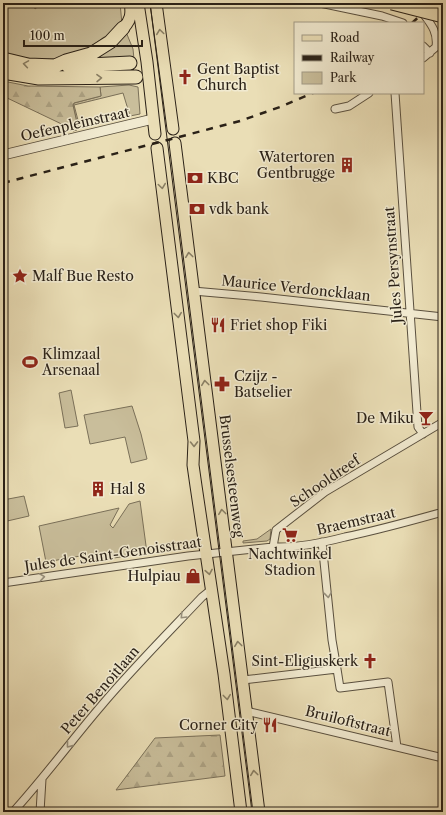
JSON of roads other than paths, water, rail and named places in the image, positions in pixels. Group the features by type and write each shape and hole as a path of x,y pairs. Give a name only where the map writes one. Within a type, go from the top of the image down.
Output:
{"highway":[{"path":"392,3 443,16"},
{"path":"55,66 66,61 91,54 110,42 123,28"},
{"path":"3,59 28,64 55,66 130,63"},
{"path":"3,72 39,78 142,77"}],"main road":[{"path":"123,28 128,23 131,16 130,3"},
{"path":"138,3 147,62 142,77 153,119 155,134"},
{"path":"156,3 173,129"},
{"path":"130,63 164,61"},
{"path":"142,77 159,71 164,61"},
{"name":"Brusselsesteenweg","path":"175,143 259,812"},
{"path":"157,148 194,441 194,465 205,554 212,589 224,674 241,812"}],"street":[{"path":"320,3 382,16 400,22"},
{"path":"414,3 434,29 440,48 430,52 424,57"},
{"path":"424,47 430,52"},
{"path":"335,109 348,106 367,94"},
{"name":"Jules Persynstraat","path":"395,94 418,427 423,434"},
{"name":"Oefenpleinstraat","path":"3,155 153,119"},
{"name":"Maurice Verdoncklaan","path":"194,291 443,317"},
{"name":"Schooldreef","path":"273,547 276,530 326,492 443,422"},
{"name":"Braemstraat","path":"273,547 287,547 322,542 383,529 443,512"},
{"path":"322,542 332,640 340,688 388,682 397,747"},
{"path":"227,551 273,547"},
{"name":"Jules de Saint-Genoisstraat","path":"3,583 227,551"},
{"name":"Peter Benoitlaan","path":"13,812 42,779 101,706 202,597 212,589"},
{"path":"243,680 337,669"},
{"name":"Bruiloftstraat","path":"246,711 443,758"},
{"path":"40,812 42,779"}],"tram line":[{"path":"150,3 252,812"}],"railway":[{"path":"413,22 434,3"},
{"path":"431,14 443,3"},
{"path":"3,183 240,121 280,107 311,94"}],"place":[{"name":"Gent Baptist Church","path":"185,77"},
{"name":"Watertoren Gentbrugge","path":"347,165"},
{"name":"KBC","path":"195,178"},
{"name":"vdk bank","path":"197,209"},
{"name":"Malf Bue Resto","path":"20,276"},
{"name":"Friet shop Fiki","path":"218,325"},
{"name":"Klimzaal Arsenaal","path":"30,362"},
{"name":"Czijz - Batselier","path":"222,384"},
{"name":"De Miku","path":"426,418"},
{"name":"Hal 8","path":"98,489"},
{"name":"Nachtwinkel Stadion","path":"290,535"},
{"name":"Hulpiau","path":"193,576"},
{"name":"Sint-Eligiuskerk","path":"370,661"},
{"name":"Corner City","path":"270,725"}]}
